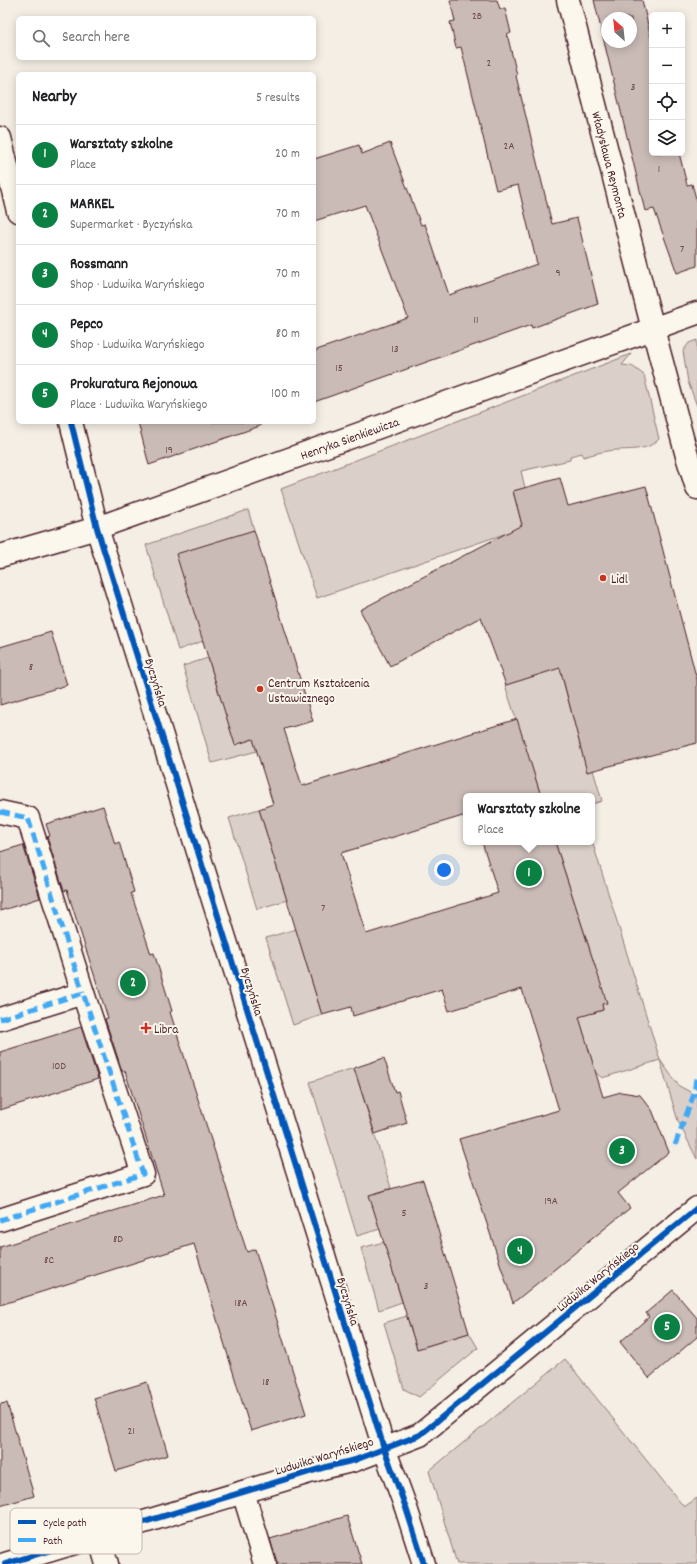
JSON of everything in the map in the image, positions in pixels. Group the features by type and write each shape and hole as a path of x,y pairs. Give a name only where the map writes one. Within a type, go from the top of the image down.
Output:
{"street":[{"name":"Władysława Reymonta","path":"568,0 653,329 697,488"},
{"path":"0,138 16,203"},
{"name":"Henryka Sienkiewicza","path":"0,556 97,528 697,313"},
{"name":"Byczyńska","path":"71,424 97,528 384,1448 406,1508 424,1564"},
{"path":"0,812 28,818 83,993 143,1174 0,1220"},
{"path":"0,1019 83,993"},
{"name":"Ludwika Waryńskiego","path":"142,1524 243,1492 355,1460 420,1435 434,1426 697,1208"},
{"path":"243,1492 265,1564"},
{"name":"Ludwika Waryńskiego","path":"5,1564 40,1554"},
{"path":"104,1554 107,1564"}],"shaded area":[{"path":"697,340 697,406 688,382 683,351 689,343"},
{"path":"631,354 622,365 632,366 644,375 659,439 642,448 605,451 583,457 582,453 570,456 570,460 521,471 525,488 513,491 587,771 593,770 602,801 595,803 595,793 540,793 505,685 539,674 507,533 317,598 281,489"},
{"path":"248,510 254,530 203,641 178,650 146,545"},
{"path":"208,658 235,744 253,739 257,751 212,763 183,666"},
{"path":"259,809 287,900 257,909 229,818"},
{"path":"556,845 593,845 660,1060 602,1078 595,1072 577,1011 594,1013 603,1010 589,947"},
{"path":"296,929 322,1015 293,1025 266,938"},
{"path":"660,1060 679,1086 694,1094 697,1093 697,1159 678,1121"},
{"path":"354,1068 391,1188 370,1195 380,1229 357,1236 310,1082"},
{"path":"384,1242 402,1302 379,1310 361,1248"},
{"path":"407,1316 417,1349 469,1333 478,1348 419,1397 404,1389 384,1323"},
{"path":"565,1359 684,1507 697,1498 697,1564 457,1564 429,1471"}],"building":[{"path":"450,0 497,0 500,9 505,8 511,33 507,34 516,76 552,224 577,218 598,304 532,328 531,325 316,401 316,350 408,318 365,205 316,220 316,158 359,145 362,154 390,143 421,225 425,224 449,295 537,264 518,185 496,190 461,47 456,48 450,22 455,21"},
{"path":"594,0 642,0 649,29 649,156 680,156 687,185 692,184 697,202 697,266 677,273 654,209 645,211 606,48 637,48 637,12 601,12 601,29"},
{"path":"139,424 260,424 260,426 149,465"},
{"name":"Lidl","path":"560,478 568,506 646,486 697,680 697,743 587,772 560,668 506,685 481,617 390,666 360,610 522,525 513,491"},
{"path":"254,530 313,721 284,729 302,786 517,719 540,793 463,793 463,816 341,853 366,934 498,893 483,845 556,845 607,1003 602,1004 603,1010 579,1017 603,1097 621,1092 640,1095 652,1110 669,1152 618,1193 630,1208 513,1303 459,1139 559,1110 522,989 449,1011 442,989 353,1016 351,1007 322,1015 259,809 273,804 253,739 235,745 176,554"},
{"path":"51,632 67,685 0,705 0,647"},
{"path":"103,806 115,844 119,842 134,892 131,893 151,954 154,953 172,1011 170,1012 247,1252 255,1249 306,1414 251,1431 194,1244 0,1305 0,1247 164,1195 125,1071 122,1071 105,1019 108,1018 67,890 64,891 47,837 50,836 46,824"},
{"path":"23,845 40,898 0,911 0,852"},
{"path":"81,1027 98,1079 0,1110 0,1052"},
{"path":"384,1058 395,1092 398,1091 407,1123 375,1134 354,1068"},
{"path":"423,1180 469,1333 417,1349 369,1195"},
{"path":"673,1290 697,1318 697,1337 649,1378 620,1342 649,1317 646,1313"},
{"path":"147,1382 168,1455 116,1471 94,1398"},
{"path":"7,1403 34,1496 0,1506 0,1404"},
{"path":"347,1516 362,1564 277,1564 270,1539"}],"marked path":[{"path":"0,812 28,818 83,993"},
{"path":"0,1019 83,993 143,1174 0,1220"},
{"path":"675,1145 694,1094 696,1078"}],"cycle path":[{"path":"71,424 97,528 384,1448 406,1508 424,1564"},
{"path":"142,1523 326,1467 355,1460 420,1435 697,1208"},
{"path":"5,1564 38,1554"}],"place":[{"name":"Lidl","path":"603,578"},
{"name":"Centrum Kształcenia Ustawicznego","path":"260,689"},
{"name":"Warsztaty szkolne","path":"529,873"},
{"name":"MARKEL","path":"133,983"},
{"name":"Libra","path":"146,1028"},
{"name":"Rossmann","path":"622,1151"},
{"name":"Pepco","path":"520,1251"},
{"name":"Prokuratura Rejonowa","path":"667,1327"}]}
